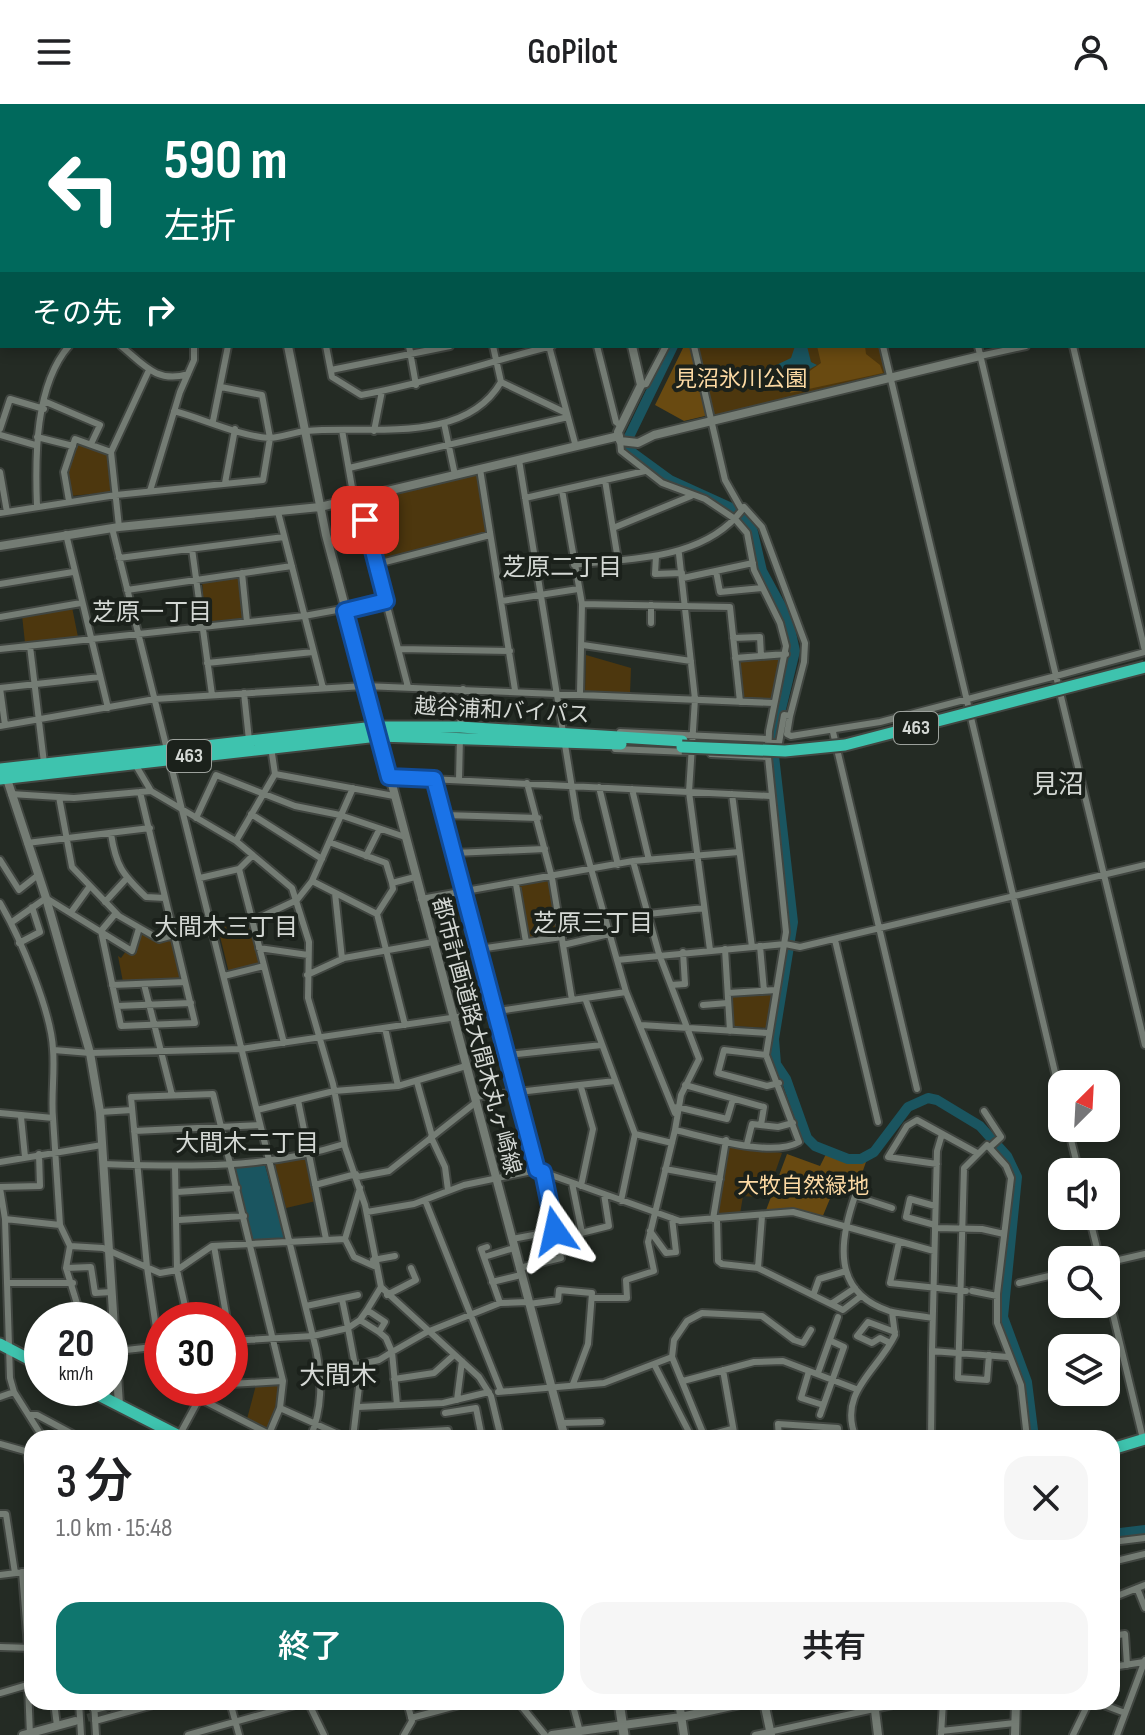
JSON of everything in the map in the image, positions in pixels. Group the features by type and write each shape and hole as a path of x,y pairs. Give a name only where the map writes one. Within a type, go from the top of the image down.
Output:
{"highway":[{"name":"463","path":"616,741 763,745 833,739 1145,659"},
{"name":"463","path":"687,744 785,751 845,745 1145,667"},
{"name":"越谷浦和バイパス","path":"2,774 44,763 271,747 376,732"},
{"name":"越谷浦和バイパス","path":"2,774 135,764 169,754 249,740 376,732 460,732 616,741"},
{"name":"越谷浦和バイパス","path":"564,738 593,735 616,741"},
{"path":"4,1346 24,1357"},
{"path":"121,1406 168,1430"},
{"path":"1120,1446 1144,1439"}],"main road":[{"path":"620,1710 623,1730"}],"street":[{"path":"37,506 36,441 52,370 68,348"},
{"path":"123,348 149,370 171,380 188,374"},
{"path":"150,491 174,411 194,360 194,348"},
{"path":"213,421 228,348"},
{"name":"都市計画道路大間木丸ヶ崎線","path":"288,348 320,507 364,686 563,1430"},
{"path":"326,348 332,377 361,395 416,385 542,348"},
{"path":"331,370 409,350 430,348"},
{"path":"494,348 501,382"},
{"path":"550,348 576,447"},
{"path":"598,348 620,434 621,451 645,471 691,496 705,499 735,519 747,533 762,588 780,623 786,654 773,703 768,741 770,796 785,907 785,944 766,1055 799,1142 788,1148 747,1144 675,1130"},
{"path":"620,434 641,385 632,348"},
{"path":"641,385 646,384 665,348"},
{"path":"695,348 725,480 743,509 762,527 772,562 802,630 804,662 790,716 789,735 833,732 1145,651 1073,348"},
{"path":"883,348 1054,1070"},
{"path":"978,348 1145,1045"},
{"path":"620,434 632,442 1017,348"},
{"path":"409,350 416,385"},
{"path":"149,370 111,452 119,558 313,1336 321,1378 313,1430"},
{"path":"174,411 270,438 305,431 374,431 444,423 483,403 501,382"},
{"path":"501,382 567,415"},
{"path":"0,472 4,513 116,495 263,480 270,438 262,395 221,387"},
{"path":"374,431 382,391"},
{"path":"0,429 10,399 45,405 100,425 91,444"},
{"path":"349,468 567,415"},
{"path":"444,423 455,475"},
{"path":"225,483 235,429"},
{"path":"342,430 349,468 408,687"},
{"path":"0,546 115,527 320,507 620,434"},
{"path":"0,435 73,446"},
{"path":"69,501 64,472 75,439 111,452"},
{"path":"519,460 571,786 591,872 626,992 676,1110"},
{"path":"480,469 515,690"},
{"path":"525,498 645,471"},
{"path":"605,480 618,560"},
{"path":"562,490 582,604 580,693"},
{"path":"613,528 691,496"},
{"path":"574,565 679,554 735,519 743,509"},
{"path":"278,512 323,688"},
{"path":"66,534 108,708"},
{"path":"377,564 490,535"},
{"path":"119,558 284,537"},
{"path":"192,549 212,695"},
{"path":"679,554 695,699 687,744 689,792 710,950"},
{"path":"656,556 655,574 682,576 753,563"},
{"path":"127,590 292,566"},
{"path":"716,571 720,592 762,588"},
{"path":"0,584 73,572"},
{"path":"242,573 247,622"},
{"path":"502,601 578,589"},
{"path":"0,649 345,611 386,601"},
{"path":"0,617 81,603"},
{"path":"582,604 730,607 740,702"},
{"path":"651,605 651,623"},
{"path":"733,638 760,637 761,656"},
{"path":"583,645 691,661"},
{"path":"30,646 44,763"},
{"path":"399,649 510,651"},
{"path":"207,663 313,652"},
{"path":"735,658 786,654"},
{"path":"100,677 0,688 2,726 39,722 155,699 364,686 556,691 773,703"},
{"path":"459,780 463,689"},
{"path":"244,693 249,740"},
{"path":"687,744 779,743 784,715 790,716"},
{"path":"593,735 616,731 768,757"},
{"path":"833,732 917,1089"},
{"path":"236,841 275,774 271,747"},
{"path":"135,764 151,791 236,841 292,888 309,942 308,998 334,1091 344,1144 367,1212 374,1263 381,1287 462,1361 490,1394 499,1430"},
{"path":"2,774 46,898 90,1053 100,1112 113,1302"},
{"path":"275,774 394,796"},
{"path":"196,818 216,775 295,806 340,815 405,837"},
{"path":"389,777 770,796"},
{"path":"434,779 561,1258 492,1282"},
{"path":"527,783 552,878 572,1000"},
{"path":"599,787 618,865"},
{"path":"252,921 297,900 312,881 353,788"},
{"path":"632,789 649,860"},
{"path":"11,794 59,797 151,791"},
{"path":"101,931 121,1026 195,1023 140,792"},
{"path":"732,794 764,991"},
{"path":"59,797 72,867 116,913 159,939 211,925"},
{"path":"251,814 322,859"},
{"path":"444,815 538,818"},
{"path":"27,843 150,828"},
{"path":"366,856 379,830"},
{"path":"111,834 116,863 127,878 146,897 165,898"},
{"path":"329,842 386,863 393,889 377,914"},
{"path":"454,853 545,849"},
{"path":"421,899 591,872 633,861 739,852"},
{"path":"200,878 239,869 252,856"},
{"path":"592,1298 627,1298 626,1280 654,1271 648,1254 650,1231 675,1130 676,1110 699,1059 659,954 633,861"},
{"path":"1,864 19,890 38,875"},
{"path":"617,960 835,940 1145,865"},
{"path":"239,869 284,1043"},
{"path":"392,883 415,877"},
{"path":"105,902 127,878"},
{"path":"312,881 377,914 405,1025"},
{"path":"516,884 526,942"},
{"path":"72,911 90,886"},
{"path":"335,893 342,959"},
{"path":"12,922 46,898"},
{"path":"46,898 72,911 132,951 139,928"},
{"path":"0,903 12,922 49,1018 54,1050 53,1118 60,1225 70,1246 66,1268 78,1302"},
{"path":"19,943 40,932 32,907"},
{"path":"648,914 704,908"},
{"path":"101,931 116,913"},
{"path":"479,949 609,934"},
{"path":"835,940 878,1122"},
{"path":"307,975 342,959 433,942"},
{"path":"259,948 308,955"},
{"path":"725,949 730,1031"},
{"path":"671,985 685,984 683,952"},
{"path":"224,976 264,966"},
{"path":"112,985 185,982"},
{"path":"144,984 172,1095"},
{"path":"728,993 776,990"},
{"path":"54,1050 90,1053 241,1049 626,992"},
{"path":"585,998 635,1134 621,1201"},
{"path":"117,1006 191,1003"},
{"path":"703,1005 728,1003"},
{"path":"641,1025 768,1033"},
{"path":"385,1028 398,1086"},
{"path":"507,1055 602,1045"},
{"path":"766,1055 724,1050 718,1073 767,1086 779,1083"},
{"path":"257,1110 334,1091 398,1086 466,1066"},
{"path":"315,1185 389,1171 475,1100 615,1081"},
{"path":"417,1082 432,1136 445,1167 448,1190"},
{"path":"685,1085 764,1107 761,1125"},
{"path":"581,1087 593,1129 581,1186"},
{"path":"153,1302 131,1097 213,1094 283,1381 280,1408 271,1430"},
{"path":"676,1110 727,1119 733,1099"},
{"path":"298,1100 326,1239"},
{"path":"100,1112 132,1110"},
{"path":"984,1111 1001,1137 977,1153 964,1168 962,1227 966,1291 958,1351 958,1378 987,1380 989,1355"},
{"path":"0,1113 53,1118"},
{"path":"21,1117 25,1157"},
{"path":"937,1164 888,1157 907,1126 917,1120 977,1153"},
{"path":"747,1144 752,1124 778,1127 793,1123"},
{"path":"134,1131 260,1125"},
{"path":"635,1134 672,1143"},
{"path":"931,1430 937,1145 942,1134"},
{"path":"726,1140 715,1219 718,1261 758,1268 843,1310 861,1296"},
{"path":"103,1164 175,1167 270,1162 309,1156 344,1144"},
{"path":"0,1162 102,1145"},
{"path":"991,1146 1011,1178 997,1296 999,1335 1021,1385 1026,1430"},
{"path":"38,1430 14,1392 4,1346 7,1283 3,1234 5,1219 0,1187 40,1186 39,1154"},
{"path":"175,1167 179,1220 177,1270 184,1302"},
{"path":"665,1169 720,1179"},
{"path":"367,1212 425,1200 448,1190 540,1171 672,1218 715,1219 793,1212 934,1251"},
{"path":"572,1183 582,1233"},
{"path":"360,1186 345,1239 354,1257 374,1263 395,1256"},
{"path":"177,1192 237,1188"},
{"path":"484,1257 513,1244 609,1226 604,1194"},
{"path":"892,1208 855,1196 844,1227 843,1262 846,1271 861,1296 892,1312 932,1318"},
{"path":"935,1206 910,1199 906,1217 935,1226 1004,1234"},
{"path":"425,1200 501,1391"},
{"path":"179,1220 244,1216"},
{"path":"758,1268 762,1216"},
{"path":"650,1231 666,1253 676,1252 672,1218"},
{"path":"5,1219 60,1225"},
{"path":"70,1246 110,1251 160,1273 177,1270 214,1246 345,1239"},
{"path":"899,1242 890,1283 997,1296"},
{"path":"214,1246 224,1302"},
{"path":"487,1247 481,1249 500,1303 504,1306 558,1300 559,1290 592,1293 588,1344 573,1384"},
{"path":"1120,1260 1145,1254"},
{"path":"66,1268 91,1267 95,1293 112,1292"},
{"path":"387,1295 416,1280 411,1268"},
{"path":"814,1293 819,1279 846,1271"},
{"path":"1019,1283 1048,1276"},
{"path":"7,1283 73,1283"},
{"path":"248,1339 313,1336 348,1328 360,1320 381,1287"},
{"path":"831,1304 855,1288"},
{"path":"306,1306 358,1295"},
{"path":"342,1299 357,1365 358,1407 352,1430"},
{"path":"357,1365 392,1352 427,1332 500,1303"},
{"path":"367,1310 385,1322 379,1332"},
{"path":"854,1430 850,1418 856,1389 890,1343 895,1332 892,1312"},
{"path":"700,1430 672,1357 680,1329 693,1315 762,1316 794,1340 803,1343 811,1330"},
{"path":"818,1373 838,1317"},
{"path":"1114,1318 1144,1439"},
{"path":"360,1320 386,1338 392,1352 397,1405"},
{"path":"890,1343 880,1338 872,1343 857,1336 868,1322 895,1332"},
{"path":"820,1415 844,1347 831,1341"},
{"path":"932,1351 1008,1357"},
{"path":"394,1379 434,1373 454,1355"},
{"path":"358,1407 443,1403 501,1391 604,1383 672,1357"},
{"path":"457,1400 462,1361"},
{"path":"683,1381 754,1362 783,1361 856,1389"},
{"path":"654,1364 688,1430"},
{"path":"723,1370 732,1429 728,1430"},
{"path":"809,1371 801,1398 823,1405"},
{"path":"248,1383 283,1381"},
{"path":"0,1397 14,1392"},
{"path":"443,1403 447,1430"},
{"path":"184,1430 195,1406"},
{"path":"215,1406 261,1430"},
{"path":"280,1408 331,1430"},
{"path":"445,1413 476,1408 480,1430"},
{"path":"30,1415 37,1415 65,1430"},
{"path":"561,1423 601,1422"},
{"path":"778,1430 778,1424 838,1430"},
{"path":"158,1430 160,1426"},
{"path":"0,1444 24,1450"},
{"path":"0,1514 6,1514 18,1572 24,1584"},
{"path":"1120,1541 1145,1538"},
{"path":"0,1539 10,1539"},
{"path":"1120,1560 1145,1554"},
{"path":"0,1575 24,1572"},
{"path":"1120,1595 1141,1586 1145,1608"},
{"path":"1120,1635 1125,1634 1127,1665"},
{"path":"0,1647 24,1648"},
{"path":"1120,1666 1145,1661"},
{"path":"1117,1735 1145,1661"},
{"path":"1135,1686 1145,1689"},
{"path":"0,1693 24,1687"},
{"path":"29,1710 28,1734 66,1726"},
{"path":"79,1710 81,1735"},
{"path":"94,1710 96,1735"},
{"path":"95,1721 135,1710"},
{"path":"232,1710 239,1735"},
{"path":"188,1735 278,1710"},
{"path":"311,1710 324,1735"},
{"path":"404,1735 411,1718 409,1710"},
{"path":"411,1718 441,1710"},
{"path":"525,1710 545,1735"},
{"path":"574,1710 580,1733"},
{"path":"680,1710 684,1735"},
{"path":"552,1735 623,1730 713,1710"},
{"path":"766,1710 771,1733"},
{"path":"755,1735 856,1710"},
{"path":"875,1710 878,1735"},
{"path":"942,1710 941,1733 1015,1723"},
{"path":"1015,1735 1016,1710"},
{"path":"1073,1735 1085,1710"},
{"path":"1117,1710 1125,1713"}],"green space":[{"path":"683,348 692,348 708,412 705,416 684,421 655,405"},
{"name":"見沼氷川公園","path":"696,348 881,348 888,376 714,418"},
{"path":"817,348 865,348 866,354 880,365 883,373 790,393 790,385 821,363"},
{"path":"78,441 109,452 111,492 71,496 66,471"},
{"path":"477,473 487,533 378,559 364,501"},
{"path":"239,576 244,618 205,622 202,580"},
{"path":"72,607 78,637 25,643 22,615"},
{"path":"586,655 631,668 630,694 585,692"},
{"path":"784,656 772,698 743,699 738,659"},
{"path":"548,881 559,933 529,940 519,886"},
{"path":"249,916 261,964 229,973 217,924"},
{"path":"141,931 157,940 173,940 181,980 123,982 118,956 121,958 126,951 134,955"},
{"path":"774,992 767,1028 732,1026 731,995"},
{"path":"728,1144 782,1153 770,1187 759,1184 755,1197 743,1196 740,1214 716,1216"},
{"name":"大牧自然緑地","path":"787,1154 820,1166 826,1154 845,1161 866,1162 859,1182 839,1177 822,1218 765,1213"},
{"path":"306,1158 316,1201 286,1208 275,1164"},
{"path":"279,1383 276,1411 266,1429 247,1419 256,1385"}],"water":[{"path":"794,348 808,348 811,362 817,365 789,380 771,384 768,377 770,368 791,358"},
{"path":"265,1165 285,1240 252,1242 235,1167"}],"waterway":[{"path":"672,348 626,443 633,453 670,480 736,510 752,528 762,571 788,619 795,651 774,738"},
{"path":"983,352 1000,348"},
{"path":"774,756 793,922 774,1039 776,1064 786,1079 807,1138 815,1146 848,1159 861,1159 874,1152 908,1107 928,1098 937,1100 980,1126 1007,1156 1017,1177 1003,1317 1027,1382 1033,1430"},
{"path":"854,931 831,936 859,1055"},
{"path":"1120,1533 1145,1530"}],"tunnel":[{"path":"76,1721 116,1710"}],"district":[{"name":"芝原二丁目","path":"562,567"},
{"name":"芝原一丁目","path":"152,612"},
{"name":"見沼","path":"1058,785"},
{"name":"芝原三丁目","path":"593,923"},
{"name":"大間木三丁目","path":"226,927"},
{"name":"大間木二丁目","path":"247,1143"},
{"name":"大間木","path":"338,1376"}],"route":[{"path":"365,520 386,601 345,611 375,727 389,777 434,779 537,1170 543,1172 555,1231"}]}
